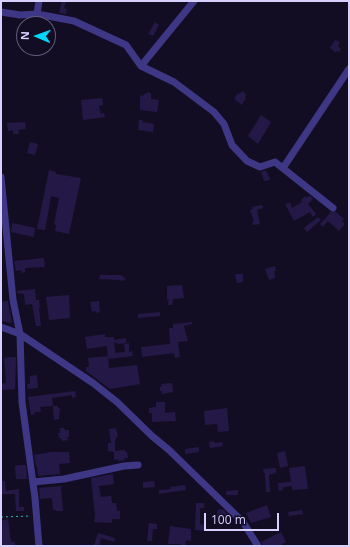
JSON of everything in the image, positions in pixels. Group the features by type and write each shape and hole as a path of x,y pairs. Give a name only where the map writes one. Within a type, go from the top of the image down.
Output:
{"street":[{"path":"37,14 39,1"},
{"path":"141,66 194,1"},
{"path":"1,12 20,15 37,14 74,21 126,46 141,66 174,82 214,112 224,124 232,145 247,161 260,167 275,162 333,208"},
{"path":"283,168 349,69"},
{"path":"1,177 13,300 20,334 22,402 33,482 39,546"},
{"path":"1,327 20,334 92,382 117,402 243,522 258,546"},
{"path":"33,482 64,479 124,466 138,465"}],"path":[{"path":"1,517 36,515"}],"building":[{"path":"62,1 66,2 64,8 67,9 66,14 59,13"},
{"path":"155,22 159,25 153,36 148,34"},
{"path":"335,40 340,42 338,47 341,48 339,52 336,51 336,53 330,48"},
{"path":"242,91 246,94 246,98 242,105 234,99 238,93 240,94"},
{"path":"147,92 151,93 151,99 159,100 157,112 140,110 140,95 143,96"},
{"path":"102,98 103,105 99,106 101,114 104,113 105,117 83,120 81,100"},
{"path":"261,115 271,122 258,144 248,136"},
{"path":"139,120 154,124 153,132 138,130"},
{"path":"25,122 26,129 18,130 19,134 13,134 13,130 8,131 7,123"},
{"path":"30,142 38,144 35,155 27,153"},
{"path":"49,170 56,172 56,174 81,178 69,234 55,231 56,225 54,224 59,198 51,196 45,230 37,229"},
{"path":"266,170 270,180 264,181 261,172"},
{"path":"309,195 313,199 308,204 316,214 313,217 310,212 294,221 285,204 290,203 292,208 302,202 301,200 305,196 307,198"},
{"path":"262,205 263,208 257,210 260,224 253,225 252,221 254,221 250,210 253,209 252,207"},
{"path":"329,212 336,212 344,219 342,221 345,224 339,231 328,221 323,227 320,224 330,213"},
{"path":"318,217 321,220 307,232 304,228"},
{"path":"12,223 35,228 34,237 11,232"},
{"path":"44,258 45,267 25,268 25,272 21,273 21,270 16,271 14,261"},
{"path":"275,266 275,278 269,280 265,269"},
{"path":"235,274 243,274 243,282 237,283"},
{"path":"100,275 121,275 126,279 122,281 99,279"},
{"path":"182,285 184,298 173,299 172,305 168,305 169,299 167,300 167,286"},
{"path":"35,289 36,300 39,300 41,326 36,326 32,304 25,305 24,294 17,293 17,291"},
{"path":"69,295 70,318 49,320 46,297"},
{"path":"8,301 12,323 1,321 1,302"},
{"path":"99,301 100,312 92,312 90,302"},
{"path":"160,312 160,316 138,318 138,314"},
{"path":"192,322 192,324 184,326 188,341 178,342 180,357 175,358 174,353 142,357 141,347 170,344 169,328 173,328 173,324"},
{"path":"105,334 105,337 114,337 114,340 126,338 126,343 119,344 114,342 115,353 125,352 124,344 129,343 129,352 132,351 133,356 108,359 107,346 87,349 85,337"},
{"path":"108,356 109,368 137,365 140,384 110,389 86,371 86,367 89,367 88,358"},
{"path":"16,357 15,389 1,390 1,384 6,383 4,358"},
{"path":"37,375 38,388 28,389 27,384 30,384 30,376"},
{"path":"172,383 173,392 162,394 162,391 160,391 160,387 162,386 161,384"},
{"path":"75,391 76,397 72,398 72,395 52,398 53,406 40,407 41,412 34,412 35,414 31,415 28,397"},
{"path":"156,402 165,402 165,413 175,412 176,421 152,422 152,413 149,413 149,408 156,407"},
{"path":"53,406 58,406 58,408 60,408 59,419 54,420"},
{"path":"227,408 229,431 218,432 217,424 205,425 204,411"},
{"path":"60,428 69,430 69,437 67,437 68,440 62,441 61,438 59,438 58,433 60,433"},
{"path":"116,428 118,437 116,437 115,440 115,451 125,450 128,458 124,458 125,460 114,460 114,452 108,451 108,443 111,443 109,429"},
{"path":"214,441 214,443 222,442 223,446 210,448 209,442"},
{"path":"199,447 199,452 185,454 185,449"},
{"path":"285,451 288,466 280,468 277,453"},
{"path":"51,452 69,452 70,463 59,464 60,474 38,476 34,455"},
{"path":"26,465 27,479 16,479 15,466"},
{"path":"305,466 308,489 292,490 292,486 283,487 283,490 279,491 278,483 291,482 289,468"},
{"path":"276,468 276,473 269,475 270,492 266,492 265,473 263,469"},
{"path":"113,474 114,484 99,486 101,497 111,496 112,503 116,503 117,511 120,511 120,519 112,519 112,523 94,522 95,515 91,478"},
{"path":"1,481 5,481 6,491 19,489 19,507 24,507 24,511 16,511 15,494 1,494"},
{"path":"154,481 155,487 143,488 143,482"},
{"path":"185,485 186,490 159,494 159,490 171,489 170,487"},
{"path":"61,486 63,511 56,511 53,510 52,498 40,499 39,488"},
{"path":"238,490 238,495 226,495 226,491"},
{"path":"196,503 204,503 204,508 200,508 200,524 205,525 205,531 195,530"},
{"path":"267,505 271,517 251,523 246,513"},
{"path":"218,509 224,510 230,516 217,516"},
{"path":"302,510 303,514 289,516 288,512"},
{"path":"8,519 11,542 15,542 15,546 1,546 1,521"},
{"path":"149,523 157,524 157,529 153,529 152,541 147,541"},
{"path":"170,526 191,529 191,541 186,540 185,546 181,546 181,544 168,544"},
{"path":"281,532 286,542 279,546 263,546 261,542"},
{"path":"98,533 115,538 114,542 101,538 99,546 94,546"}]}
